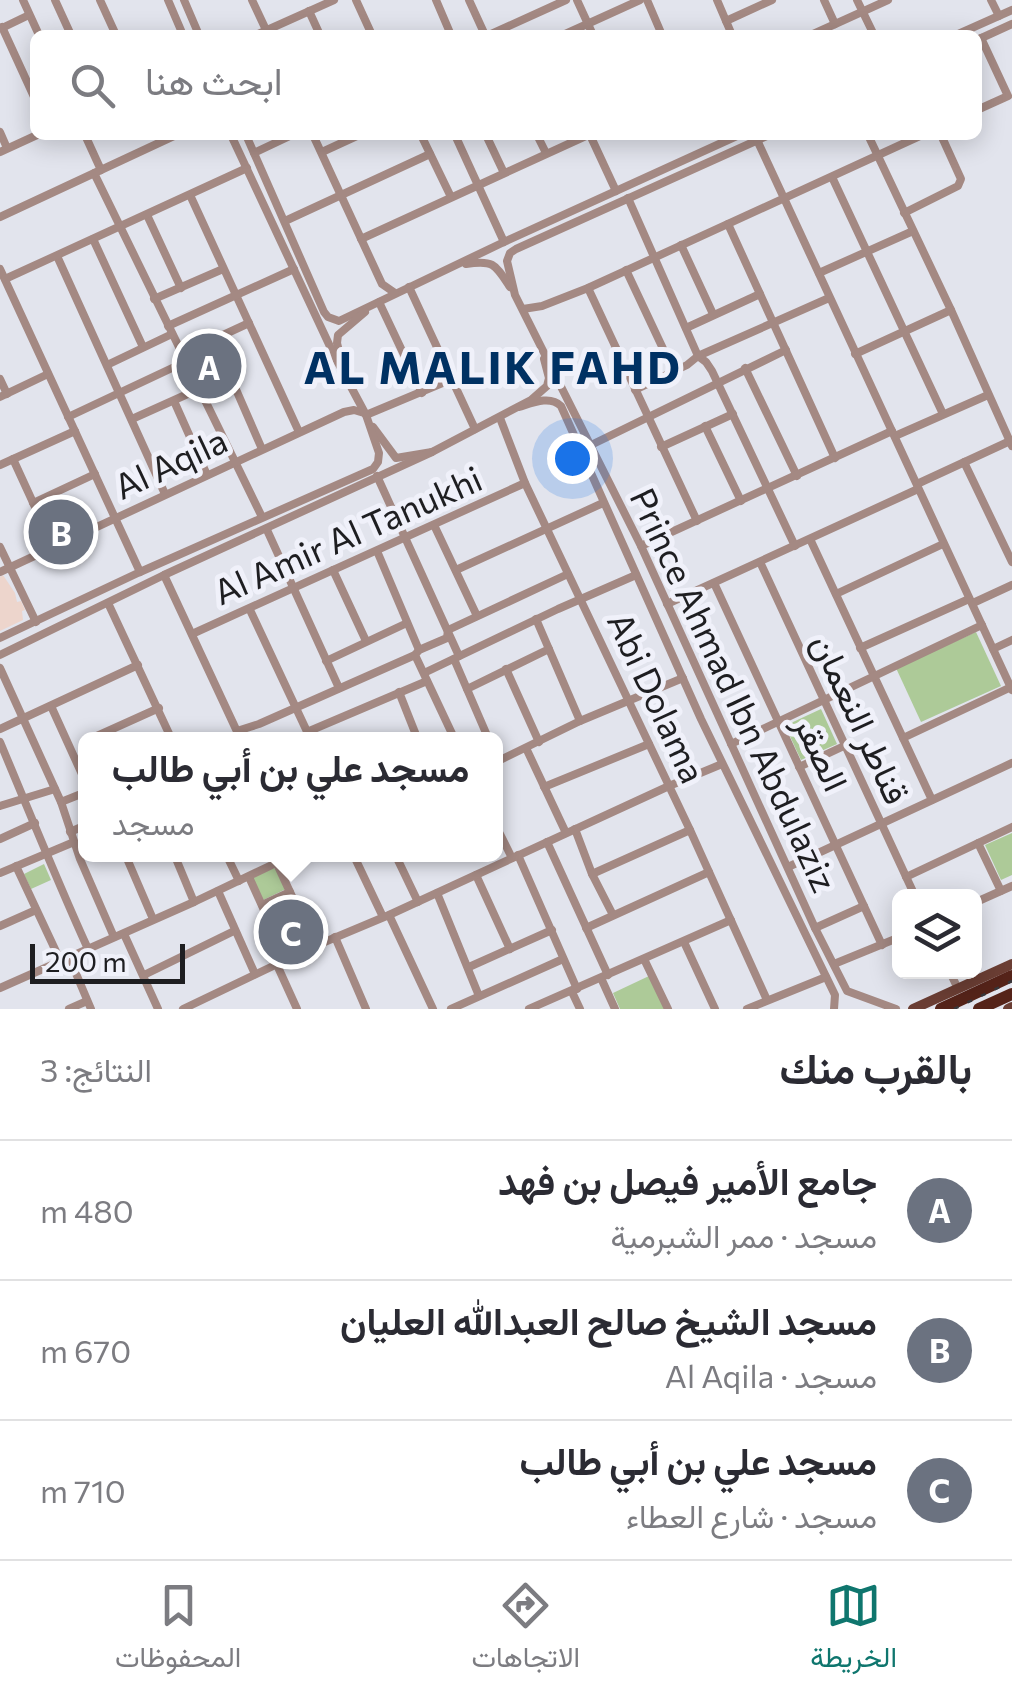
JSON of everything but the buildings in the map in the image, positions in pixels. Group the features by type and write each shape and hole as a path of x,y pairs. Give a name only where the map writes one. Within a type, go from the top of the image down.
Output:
{"highway":[{"path":"940,1009 1012,970"},
{"path":"979,1009 1011,1003"},
{"path":"996,1009 1011,1003"}],"main road":[{"path":"913,1009 1012,970"}],"street":[{"path":"23,0 37,30"},
{"path":"55,0 70,30"},
{"path":"100,0 114,30"},
{"path":"168,0 181,30"},
{"path":"184,0 197,30"},
{"path":"252,0 266,30"},
{"path":"273,30 334,0"},
{"path":"356,0 370,30"},
{"path":"436,0 449,30"},
{"path":"469,0 484,30"},
{"path":"498,30 566,0"},
{"path":"576,0 592,30"},
{"path":"573,30 644,0 659,30"},
{"path":"716,0 730,30"},
{"path":"726,21 772,0"},
{"path":"824,0 835,24"},
{"path":"858,0 872,30"},
{"path":"822,30 888,0"},
{"path":"992,0 999,16"},
{"path":"967,30 1012,10"},
{"path":"309,11 318,30"},
{"path":"30,16 1,28 30,89"},
{"path":"982,38 1012,24"},
{"path":"982,45 1008,96 982,108"},
{"path":"0,132 4,150 30,138"},
{"path":"87,140 120,227 262,517"},
{"path":"0,217 165,140"},
{"path":"233,140 366,416 396,458 432,452"},
{"path":"248,140 324,312 339,321 722,140"},
{"path":"254,153 281,140"},
{"path":"316,140 382,284 395,293"},
{"path":"322,152 348,140"},
{"path":"424,140 451,197"},
{"path":"457,140 504,242"},
{"path":"488,140 504,174"},
{"path":"539,140 546,154"},
{"path":"361,239 578,140"},
{"path":"591,140 616,191"},
{"path":"794,546 718,384 706,362 698,356 628,198 757,140 1011,689 902,738"},
{"path":"667,604 1011,443 870,140"},
{"path":"523,309 588,288 911,140"},
{"path":"904,213 958,186 960,179 943,140"},
{"path":"285,221 430,154"},
{"path":"5,279 247,168"},
{"path":"832,178 943,414"},
{"path":"190,195 299,432"},
{"name":"Prince Ahmad Ibn Abdulaziz","path":"628,198 510,253 507,261 515,294 641,546 815,928 848,991 896,1009"},
{"path":"147,215 181,288"},
{"path":"728,224 835,458"},
{"path":"819,273 913,231"},
{"path":"93,239 143,348"},
{"path":"681,245 714,314"},
{"path":"57,256 165,494"},
{"path":"453,266 492,263 515,294"},
{"path":"154,300 224,268"},
{"path":"107,365 294,268"},
{"path":"0,269 140,572"},
{"path":"626,270 674,372"},
{"path":"382,284 380,302 422,393"},
{"path":"408,287 475,429"},
{"path":"588,288 697,521"},
{"path":"686,328 760,294"},
{"path":"0,304 14,297"},
{"path":"635,390 698,356 829,298"},
{"path":"528,320 542,306"},
{"path":"343,368 338,335 368,308"},
{"path":"855,354 951,310"},
{"path":"68,416 249,323"},
{"path":"214,339 262,450"},
{"path":"0,655 500,418 544,391 549,378 539,345"},
{"path":"590,445 786,350"},
{"path":"745,368 797,476"},
{"path":"0,379 3,395 48,374"},
{"path":"366,416 452,380"},
{"path":"132,419 201,388"},
{"path":"344,412 354,392"},
{"path":"641,546 835,458 988,395"},
{"name":"Prince Ahmad Ibn Abdulaziz","path":"519,407 550,400 561,406 722,764 835,995 834,1009"},
{"path":"174,401 207,474"},
{"name":"Al Aqila","path":"5,570 344,412 354,410 366,416"},
{"path":"662,447 732,414"},
{"path":"0,638 373,469 379,453 366,416"},
{"name":"Abi Dolama","path":"500,418 525,483 767,1000"},
{"path":"705,426 741,501"},
{"path":"0,465 75,431"},
{"path":"13,459 53,546"},
{"path":"964,462 1012,562"},
{"path":"33,503 95,474"},
{"path":"377,476 448,630 486,732"},
{"name":"Al Amir Al Tanukhi","path":"192,634 525,483"},
{"path":"456,570 604,503"},
{"path":"434,525 477,616"},
{"path":"266,530 339,688"},
{"path":"810,539 932,800"},
{"path":"836,594 943,544"},
{"path":"0,548 5,570 36,622"},
{"path":"377,551 451,732"},
{"name":"قناطر النعمان","path":"760,562 912,889"},
{"path":"333,570 366,642"},
{"path":"448,630 568,574"},
{"path":"164,575 238,732"},
{"path":"317,732 536,619 636,575"},
{"name":"الصقر","path":"714,582 882,944"},
{"path":"860,648 1012,585"},
{"path":"108,602 169,732"},
{"path":"250,610 307,732"},
{"path":"536,619 580,721"},
{"path":"326,660 407,623"},
{"path":"731,744 982,625"},
{"path":"245,732 418,653 447,638 448,630"},
{"path":"993,648 1012,640"},
{"path":"467,688 549,649"},
{"path":"0,729 138,665"},
{"path":"0,668 61,802 78,854"},
{"path":"506,669 539,742"},
{"path":"503,757 683,678"},
{"path":"400,692 413,732"},
{"path":"51,706 78,766"},
{"path":"105,732 159,708"},
{"path":"0,742 88,949"},
{"path":"70,748 78,744"},
{"path":"544,787 648,744"},
{"path":"799,767 844,746"},
{"path":"526,748 613,914"},
{"path":"788,866 1012,763"},
{"path":"186,1008 722,764"},
{"path":"0,806 54,789"},
{"path":"61,802 78,795"},
{"path":"0,839 35,824"},
{"path":"906,878 1012,827"},
{"path":"70,832 78,828"},
{"path":"592,874 690,830"},
{"path":"758,836 771,830"},
{"path":"503,837 552,930 580,1009"},
{"path":"0,873 74,842"},
{"path":"547,842 586,928 615,1009"},
{"path":"978,843 1001,891"},
{"path":"81,862 114,938"},
{"path":"128,862 153,919"},
{"path":"177,862 194,902"},
{"path":"232,862 262,905 287,960"},
{"path":"0,988 281,862"},
{"path":"357,862 434,1009"},
{"path":"400,862 418,902"},
{"path":"277,864 315,946"},
{"path":"16,866 89,1005 69,1009"},
{"path":"586,928 709,872"},
{"path":"476,875 510,948"},
{"path":"982,899 1012,886"},
{"path":"218,891 255,974"},
{"path":"262,905 290,892"},
{"path":"437,893 479,996"},
{"path":"815,928 864,906"},
{"path":"0,926 36,910"},
{"path":"529,1009 547,1006 574,990 731,920"},
{"path":"468,967 552,930"},
{"path":"144,975 234,932"},
{"path":"124,934 158,1009"},
{"path":"335,937 366,1009"},
{"path":"834,964 892,940"},
{"path":"684,942 715,1009"},
{"path":"451,1009 563,959"},
{"path":"644,959 668,1009"},
{"path":"277,965 297,1009"},
{"path":"747,1009 826,976"},
{"path":"953,979 958,989"}],"shaded area":[{"path":"3,575 25,610 23,620 0,631 0,577"}],"green space":[{"path":"976,632 1001,686 921,722 896,668"},
{"path":"821,709 837,744 801,760 787,730 793,722"},
{"path":"1012,833 1012,875 1001,880 985,845"},
{"path":"44,864 51,880 31,889 24,874"},
{"path":"274,868 286,889 261,901 251,878"},
{"path":"649,976 666,1009 620,1009 613,993"}],"railway":[{"path":"954,1009 1012,981"}],"place":[{"name":"جامع الأمير فيصل بن فهد","path":"209,366"},
{"name":"مسجد الشيخ صالح العبدالله العليان","path":"61,532"},
{"name":"مسجد علي بن أبي طالب","path":"291,932"}],"district":[{"name":"AL MALIK FAHD","path":"493,365"}]}
